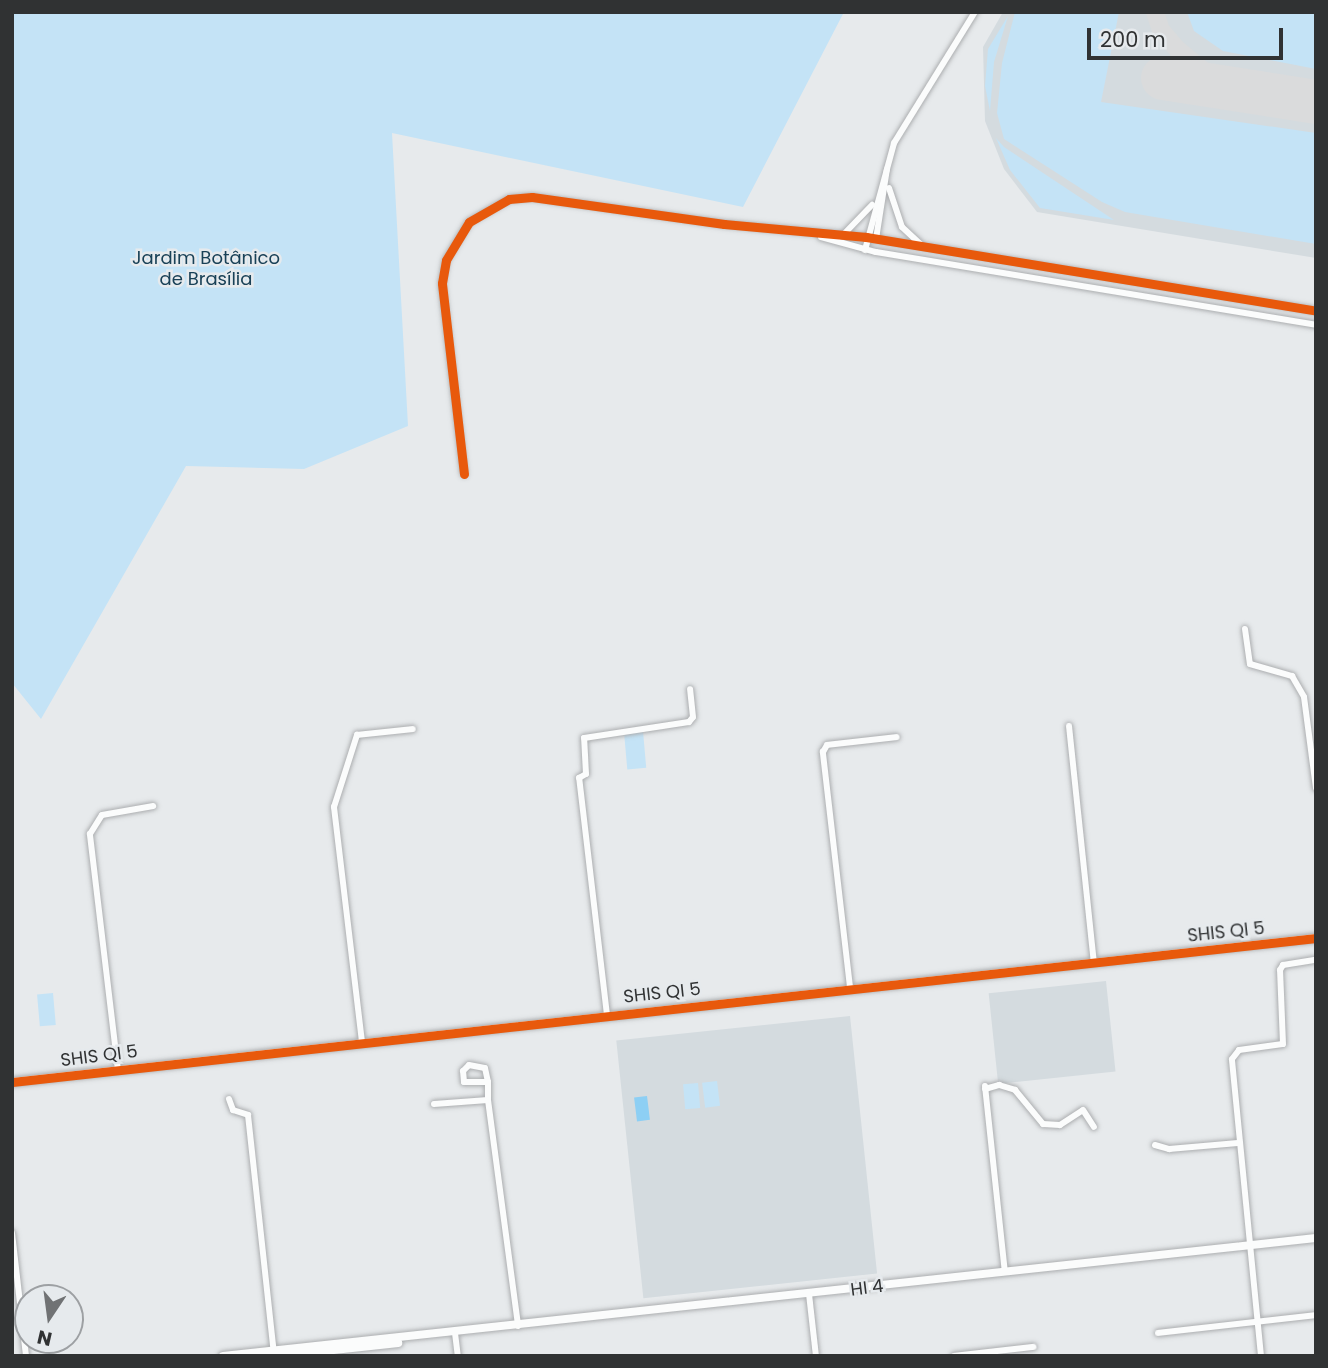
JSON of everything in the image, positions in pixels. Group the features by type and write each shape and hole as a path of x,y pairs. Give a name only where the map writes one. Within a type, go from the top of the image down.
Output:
{"street":[{"path":"865,250 866,237 887,160 975,12"},
{"path":"876,239 888,185 887,160"},
{"path":"888,185 902,227 924,247"},
{"path":"464,474 442,283 446,260 469,222 509,199 532,197 812,234 866,237 1316,311"},
{"path":"842,235 875,201"},
{"path":"812,234 865,250 1316,325"},
{"path":"1284,320 1291,313 1286,306"},
{"path":"1245,629 1250,664 1288,674 1298,684 1308,713 1316,788"},
{"path":"607,1015 579,778 586,774 584,738 689,722 693,717 690,689"},
{"path":"1069,726 1094,962"},
{"path":"362,1042 334,807 357,735 413,729"},
{"path":"850,987 823,752 827,745 897,737"},
{"path":"118,1070 90,834 102,815 153,806"},
{"name":"SHIS QI 5","path":"12,1082 850,987 1316,938"},
{"path":"1261,1356 1230,1070 1234,1053 1283,1044 1280,970 1283,965 1316,960"},
{"path":"488,1082 465,1083 464,1068 482,1066 488,1082 488,1100 518,1326"},
{"path":"1004,1272 985,1088 999,1085 1016,1090 1043,1124 1060,1125 1083,1110 1094,1127"},
{"path":"229,1099 233,1110 248,1115 275,1353"},
{"path":"434,1104 488,1100"},
{"path":"1155,1145 1169,1149 1238,1143"},
{"path":"12,1233 26,1356"},
{"name":"HI 4","path":"223,1356 418,1338 1316,1238"},
{"path":"809,1294 816,1356"},
{"path":"1158,1333 1316,1315"},
{"path":"456,1333 458,1356"},
{"path":"954,1356 1033,1348"}],"shaded area":[{"path":"1003,12 1316,12 1316,258 1037,212 1004,169 985,121 983,47"},
{"path":"1106,981 1116,1072 998,1084 989,993"},
{"path":"850,1016 877,1274 643,1298 616,1041"}],"green space":[{"name":"Jardim Botânico de Brasília","path":"12,12 844,12 743,207 392,133 408,426 304,469 186,466 41,719 12,683"},
{"path":"1015,12 1119,12 1101,102 1316,133 1316,244 1125,212 1102,202 1004,139 997,113 1002,63"},
{"path":"1187,12 1316,12 1316,69 1223,51 1194,31"},
{"path":"1008,16 994,62 990,111 985,86 988,49"},
{"path":"996,138 1004,147 1114,220 1040,208 1010,170"},
{"path":"643,731 646,768 627,770 624,733"},
{"path":"53,993 56,1025 40,1026 37,994"},
{"path":"717,1081 720,1106 705,1108 702,1083"},
{"path":"698,1083 700,1108 685,1109 683,1084"}],"water":[{"path":"647,1096 650,1120 637,1121 634,1098"}],"taxiway":[{"path":"1155,12 1161,30 1176,48 1211,77 1236,88"}],"runway":[{"path":"1163,78 1316,102"}],"cycle path":[{"path":"464,474 442,283 446,260 469,222 509,199 532,197 724,224 866,237 1316,311"},
{"path":"12,1082 1316,938"}]}
